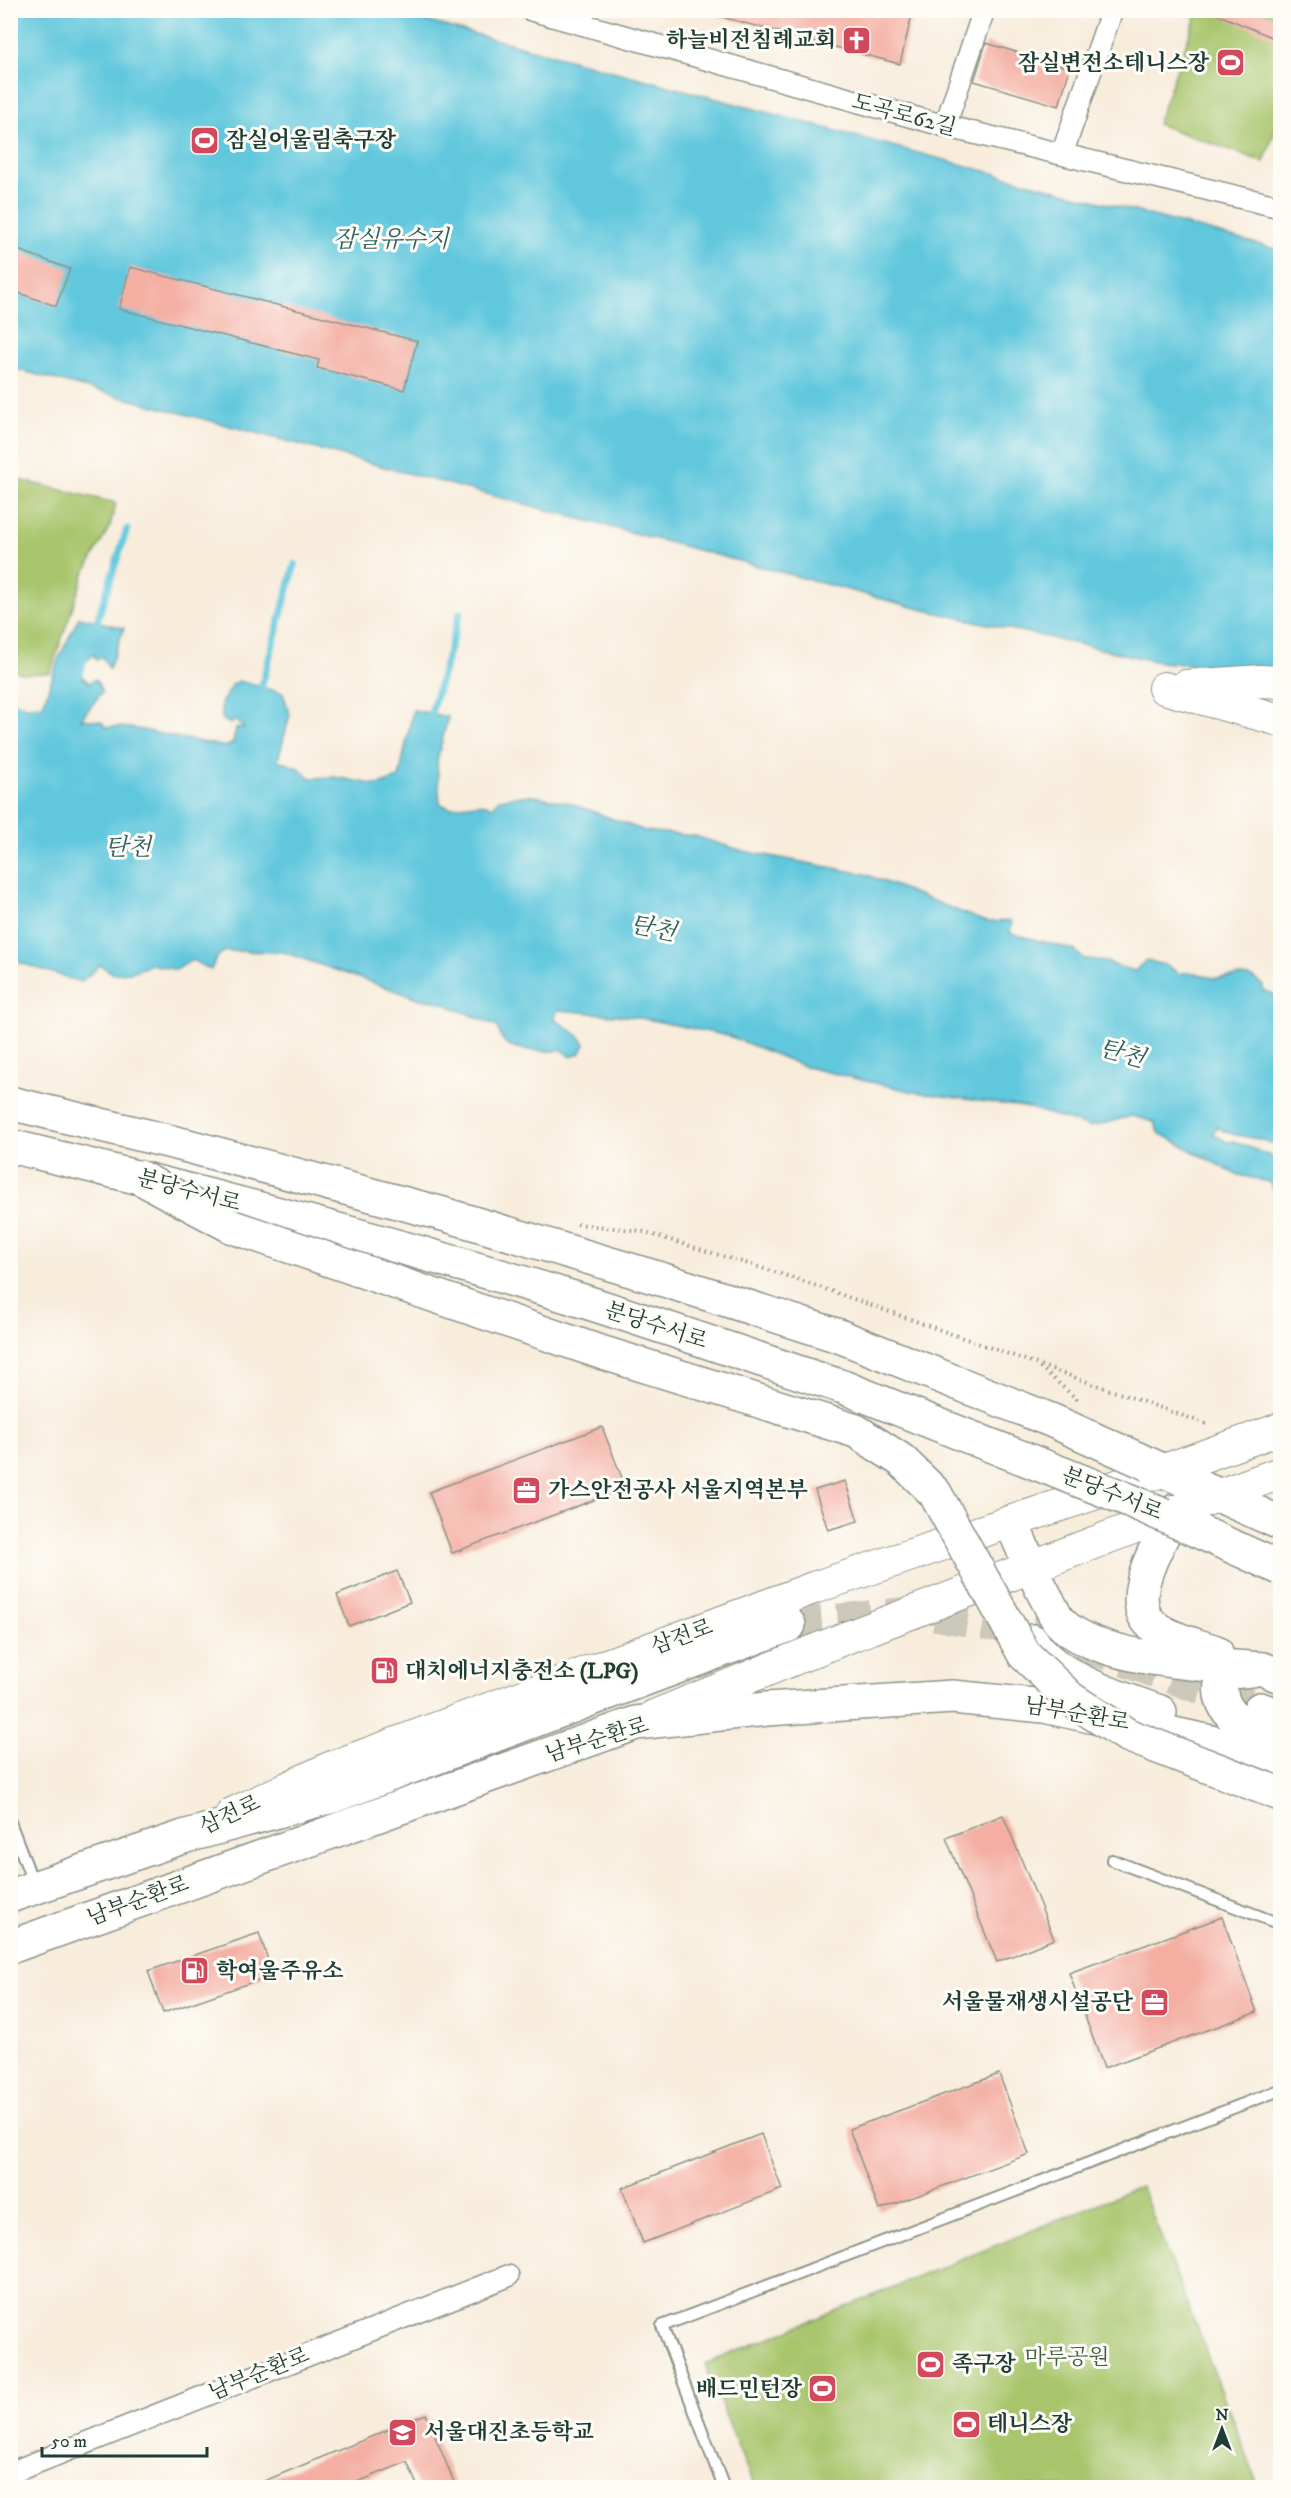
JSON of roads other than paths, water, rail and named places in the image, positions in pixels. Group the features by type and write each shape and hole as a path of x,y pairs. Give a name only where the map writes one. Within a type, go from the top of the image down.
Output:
{"main road":[{"path":"1281,682 1262,681 1164,688 1281,720"},
{"name":"분당수서로","path":"10,1103 184,1145 443,1214 839,1336 1053,1421 1281,1523"},
{"name":"분당수서로","path":"10,1146 139,1177 500,1276 843,1387 1129,1500 1281,1568"},
{"path":"139,1177 233,1227 597,1351 856,1431 900,1460 935,1493 1024,1654 1071,1699 1127,1735 1281,1794"},
{"name":"삼전로","path":"183,1837 330,1768 816,1587 1281,1429"},
{"path":"636,1723 995,1580 1281,1473"},
{"path":"1180,1510 1144,1578 1140,1606 1144,1618 1156,1629 1272,1672"},
{"path":"1011,1522 1059,1621 1078,1636 1134,1655 1272,1672"},
{"path":"974,1534 995,1580 1034,1645 1070,1674 1093,1688 1281,1754"},
{"name":"남부순환로","path":"23,1892 183,1837 333,1796 789,1625"},
{"path":"1272,1672 1230,1672 1222,1678 1220,1699 1226,1711 1281,1754"},
{"name":"남부순환로","path":"10,1947 636,1723 767,1709 952,1697 1044,1706 1281,1754"}],"street":[{"name":"도곡로62길","path":"531,10 945,126 1281,207"},
{"path":"945,126 984,10"},
{"path":"1062,154 1112,10"},
{"name":"남부순환로","path":"10,2473 508,2276"}],"lane":[{"path":"10,1822 23,1892"},
{"path":"1112,1860 1281,1924"},
{"path":"724,2487 662,2326 1281,2090"}],"water":[{"name":"잠실유수지","path":"10,11 389,11 1280,250 1280,671 1159,662 920,609 11,368"},
{"name":"탄천","path":"79,617 124,628 109,669 103,657 96,660 95,654 80,666 80,674 89,683 96,679 102,692 81,719 101,721 106,727 133,728 225,747 233,743 236,728 244,728 235,720 231,724 223,720 221,713 223,700 233,684 239,681 283,693 290,714 278,760 300,769 310,778 334,777 378,785 399,778 413,710 448,717 437,761 440,804 450,808 481,804 493,807 499,799 530,795 570,803 645,831 695,836 743,851 865,874 986,922 1012,921 1010,933 1074,950 1084,959 1103,961 1135,971 1146,960 1168,966 1180,974 1195,973 1212,978 1247,976 1252,978 1263,986 1263,991 1272,993 1280,1002 1280,1145 1232,1134 1217,1127 1213,1134 1227,1142 1234,1141 1280,1160 1280,1211 1273,1208 1276,1195 1269,1182 1235,1174 1159,1133 1154,1122 1132,1116 1090,1127 1030,1108 914,1092 806,1067 729,1036 636,1017 558,1010 554,1017 585,1044 581,1053 571,1057 561,1049 542,1051 512,1046 500,1036 497,1026 440,1002 420,999 283,952 225,951 216,958 211,970 192,960 176,970 152,964 135,971 114,974 100,965 81,982 11,960 11,699 12,702 27,706 43,705 58,660"}],"waterway":[{"path":"94,630 127,529"},
{"path":"259,695 295,564"},
{"path":"429,720 460,613"},
{"path":"77,681 85,657"}],"tunnel":[{"path":"789,1625 922,1612 1057,1636 1260,1709"}],"place":[{"name":"하늘비전침례교회","path":"857,40"},
{"name":"잠실변전소테니스장","path":"1230,63"},
{"name":"잠실어울림축구장","path":"205,140"},
{"name":"가스안전공사 서울지역본부","path":"527,1490"},
{"name":"대치에너지충전소 (LPG)","path":"384,1671"},
{"name":"학여울주유소","path":"195,1971"},
{"name":"서울물재생시설공단","path":"1154,2002"},
{"name":"족구장","path":"931,2364"},
{"name":"배드민턴장","path":"823,2389"},
{"name":"테니스장","path":"966,2424"},
{"name":"서울대진초등학교","path":"403,2432"}],"park label":[{"name":"마루공원","path":"1067,2357"}]}
